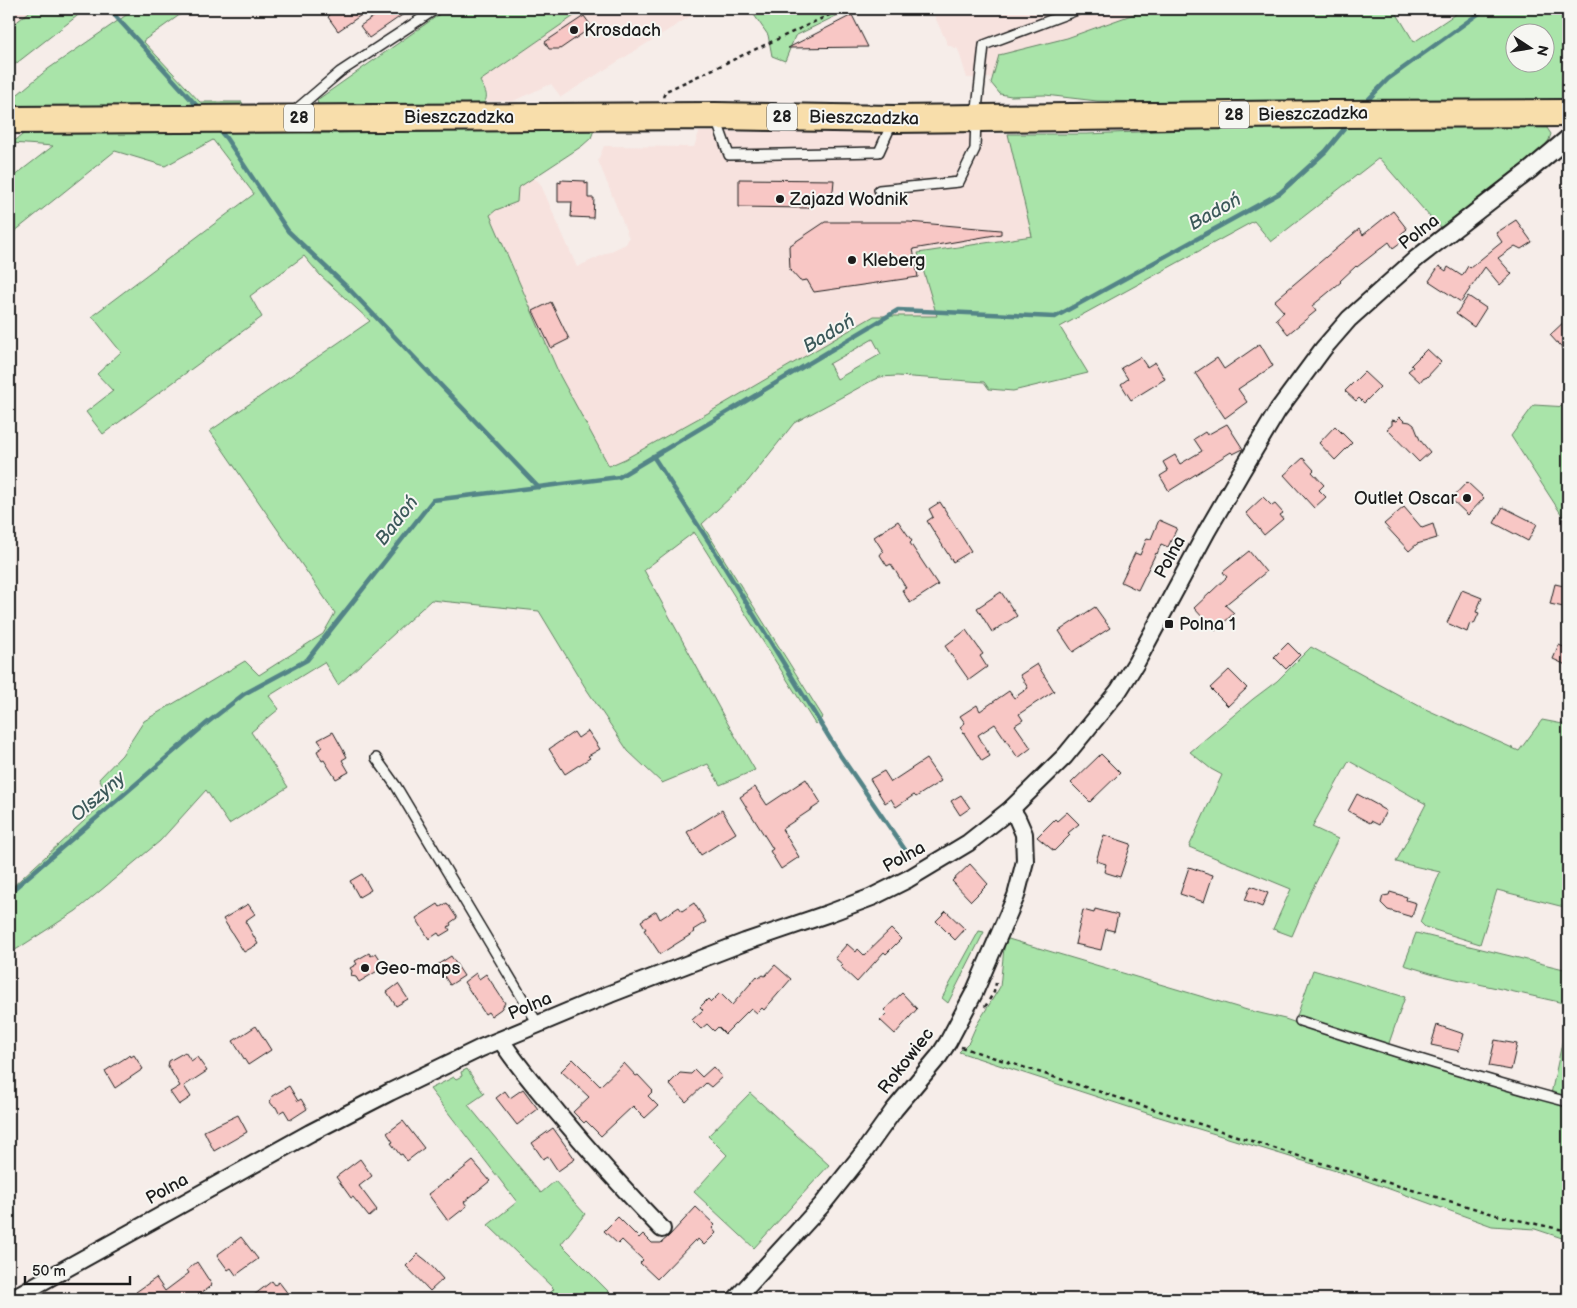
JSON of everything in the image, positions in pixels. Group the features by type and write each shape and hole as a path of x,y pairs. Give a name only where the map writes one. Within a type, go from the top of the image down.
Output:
{"main road":[{"name":"Bieszczadzka","path":"9,120 656,116 894,119 1568,113"}],"street":[{"name":"Polna","path":"11,1299 310,1133 390,1092 538,1024 745,942 872,897 908,879 968,842 1011,809 1065,756 1119,690 1136,664 1207,531 1278,410 1323,349 1349,319 1417,258 1568,138"},
{"name":"Rokowiec","path":"736,1299 820,1206 864,1152 894,1110 939,1056 948,1042 974,993 1016,896 1025,860 1024,834 1011,809"},
{"path":"501,1040 541,1093 621,1187 662,1230"}],"lane":[{"path":"286,118 340,72 436,9"},
{"path":"879,190 959,182 975,149 976,118 984,44 1080,9"},
{"path":"715,116 729,155 879,152 894,119"},
{"path":"376,758 396,786 538,1024"},
{"path":"1300,1021 1499,1084 1568,1102"}],"path":[{"path":"656,116 666,91 842,9"},
{"path":"948,1042 1311,1160 1500,1216 1568,1231"}],"shaded area":[{"path":"9,9 33,9 9,28"},
{"path":"584,9 702,9 561,97 551,84 513,101 487,101 488,95 480,81"},
{"path":"931,9 1148,9 1067,38 999,55 993,78 967,78 958,49 948,45"},
{"path":"911,131 1008,134 1032,236 919,253 937,317 874,316 708,413 609,466 560,376 490,215 495,210 517,202 518,188 534,178 540,183 577,267 626,244 629,238 598,160 604,146 694,147 699,132"}],"green space":[{"path":"33,9 86,9 9,69 9,28"},
{"path":"135,9 188,9 143,41 200,102 242,102 243,107 9,110 9,95 18,94 48,69"},
{"path":"447,9 584,9 480,81 486,96 485,102 482,105 319,109 317,100"},
{"path":"750,9 843,9 842,13 795,36 785,61 772,56 768,35"},
{"path":"1148,9 1394,9 1414,42 1463,9 1568,9 1568,99 1467,102 1221,103 1097,101 1045,95 1011,96 1000,94 991,83 999,55 1067,38"},
{"path":"1398,124 1547,128 1551,134 1541,151 1445,228 1437,225 1379,158 1271,242 1254,221 1060,327 1088,373 1013,391 989,389 984,382 897,376 880,377 794,423 748,481 702,524 823,717 815,724 694,532 644,570 755,770 720,785 708,764 662,783 628,751 585,687 539,611 431,600 338,685 324,662 269,696 279,709 251,732 288,787 229,824 206,790 160,841 76,911 17,949 9,952 9,890 109,798 99,779 122,755 144,721 245,661 259,675 323,634 335,613 210,431 370,321 320,275 304,256 250,296 262,317 103,434 86,412 113,391 97,374 121,352 92,316 254,194 213,140 165,166 115,151 9,236 9,180 53,146 12,143 26,132 130,133 215,130 322,133 594,130 591,138 582,146 518,188 517,202 496,210 490,215 560,376 609,466 708,413 874,316 937,316 918,253 1032,236 1008,134 1087,134 1263,127 1349,128 1367,125","holes":["873,339 881,354 837,379 829,364"]},
{"path":"1534,405 1568,407 1568,523 1511,436"},
{"path":"1311,647 1421,707 1519,751 1542,720 1568,725 1568,824 1565,834 1568,835 1568,908 1497,890 1480,944 1425,927 1420,922 1440,872 1396,862 1426,804 1349,761 1312,827 1338,839 1310,894 1292,936 1273,929 1291,889 1189,847 1222,775 1211,769 1190,752 1277,681"},
{"path":"979,931 984,932 948,1003 942,998"},
{"path":"1416,933 1568,970 1568,1004 1434,974 1404,965"},
{"path":"1005,938 1247,1010 1285,1019 1408,1061 1568,1107 1568,1240 1535,1229 1492,1226 1359,1178 1156,1116 959,1052 969,1042 976,1026 1000,987"},
{"path":"1313,970 1405,997 1388,1046 1297,1016"},
{"path":"1564,1034 1568,1035 1568,1099 1551,1094"},
{"path":"467,1069 484,1094 468,1105 541,1193 555,1181 585,1214 561,1244 616,1299 544,1299 554,1289 488,1225 517,1202 430,1089 454,1077 456,1079 462,1076 461,1072"},
{"path":"750,1093 829,1165 754,1248 694,1192 727,1155 708,1136"}],"building":[{"path":"326,9 370,9 338,31 328,17 330,15"},
{"path":"385,9 411,9 369,38 360,26"},
{"path":"852,15 868,47 788,48"},
{"path":"584,16 592,27 560,49 549,49 545,42"},
{"name":"Zajazd Wodnik","path":"739,179 834,180 833,191 808,208 739,207"},
{"path":"561,180 585,181 585,184 588,183 588,198 594,198 593,218 571,217 572,202 558,202 558,182 561,183"},
{"path":"1393,211 1407,229 1401,234 1405,239 1393,248 1389,242 1356,266 1341,282 1312,306 1316,311 1288,334 1276,319 1284,312 1274,301 1359,229 1363,235"},
{"path":"1516,220 1532,242 1521,249 1515,246 1498,258 1512,274 1500,285 1485,267 1461,302 1429,281 1439,266 1446,271 1448,267 1462,276 1468,266 1470,268 1502,242 1496,233"},
{"name":"Kleberg","path":"825,222 909,222 1001,230 1001,234 913,249 918,277 814,292 807,280 800,281 790,270 789,246"},
{"path":"1468,296 1486,308 1474,327 1456,314"},
{"path":"551,302 569,339 551,348 533,311"},
{"path":"1568,318 1568,355 1550,335"},
{"path":"1260,344 1273,366 1238,389 1247,402 1225,418 1195,373 1217,358 1224,369"},
{"path":"1427,349 1441,362 1420,382 1408,371 1413,367 1411,365"},
{"path":"1140,357 1147,367 1155,362 1165,379 1131,400 1121,384 1128,379 1121,368"},
{"path":"1364,372 1380,387 1364,403 1359,398 1356,401 1345,391"},
{"path":"1400,417 1414,425 1420,440 1430,452 1419,462 1387,429 1392,425 1392,420 1396,421"},
{"path":"1227,424 1243,449 1233,454 1231,452 1169,491 1160,476 1168,471 1163,462 1175,455 1180,464 1202,451 1194,439 1205,432 1207,435"},
{"path":"1335,426 1352,443 1335,460 1319,443"},
{"path":"1303,458 1324,485 1319,490 1326,497 1314,508 1284,475"},
{"path":"1467,482 1484,498 1468,515 1451,499"},
{"path":"1263,497 1272,506 1275,504 1283,513 1280,515 1283,519 1264,535 1246,513"},
{"path":"940,502 971,551 953,562 927,521 933,517 929,509"},
{"path":"1404,507 1422,528 1433,524 1437,538 1417,544 1409,551 1384,524"},
{"path":"1503,507 1537,524 1528,541 1494,523"},
{"path":"1159,520 1177,528 1168,547 1161,544 1138,590 1121,582 1135,553 1140,555 1147,538 1151,539"},
{"path":"898,521 938,585 910,603 902,590 906,588 891,564 887,566 880,555 883,551 874,537"},
{"path":"1249,551 1266,572 1225,605 1234,613 1215,631 1194,608 1227,577 1223,572"},
{"path":"1555,584 1568,587 1568,608 1550,604"},
{"path":"1462,590 1482,598 1476,612 1479,613 1474,624 1470,623 1467,632 1447,623"},
{"path":"1001,592 1017,616 992,632 977,608"},
{"path":"1095,607 1110,628 1073,652 1059,631"},
{"path":"966,630 983,654 980,656 987,667 969,680 945,646"},
{"path":"1288,643 1300,655 1286,669 1274,657"},
{"path":"1559,645 1568,649 1566,665 1553,659"},
{"path":"1037,664 1054,691 1019,714 1023,720 1015,725 1031,748 1018,758 995,724 978,735 990,756 982,761 960,727 965,723 960,716 977,705 980,711 1009,691 1014,698 1028,688 1020,675"},
{"path":"1229,670 1247,688 1228,706 1210,688"},
{"path":"588,731 600,749 588,756 590,758 565,774 549,749 574,732 578,738"},
{"path":"333,732 347,757 342,760 349,772 336,779 317,751 323,747 318,740"},
{"path":"1101,754 1120,773 1090,802 1071,783"},
{"path":"926,759 941,781 896,807 891,799 885,803 870,779 884,771 891,782"},
{"path":"806,779 821,803 782,829 799,857 781,869 770,851 773,849 740,797 755,787 767,805"},
{"path":"1357,794 1386,811 1379,825 1371,821 1370,823 1348,811"},
{"path":"961,795 970,808 960,815 951,801"},
{"path":"722,810 736,833 701,855 687,832"},
{"path":"1067,812 1079,824 1068,833 1070,835 1054,851 1037,837 1055,819 1057,821"},
{"path":"1104,835 1131,844 1120,877 1104,872 1106,864 1096,861"},
{"path":"970,864 988,884 971,901 952,881"},
{"path":"1189,867 1213,875 1204,902 1180,894"},
{"path":"362,874 371,890 359,897 350,881"},
{"path":"1251,886 1268,893 1262,907 1245,900"},
{"path":"1390,892 1407,897 1406,900 1416,903 1412,917 1388,910 1381,903 1383,896 1389,895"},
{"path":"447,903 457,918 450,923 451,925 448,927 450,930 440,936 438,933 429,939 416,918 438,904 440,907"},
{"path":"694,903 706,922 693,930 695,932 660,954 644,930 646,929 641,921 656,911 660,919 679,907 682,911"},
{"path":"248,904 255,914 245,921 258,944 244,952 223,919"},
{"path":"1095,909 1118,915 1114,931 1106,929 1101,950 1075,944 1083,910 1094,913"},
{"path":"946,911 965,929 955,940 936,921"},
{"path":"891,929 901,939 886,954 884,952 857,982 841,967 843,965 835,958 847,944 856,952 858,949 864,955"},
{"path":"369,953 371,956 376,953 384,965 359,982 356,977 351,976 352,971 350,968 357,964 355,961"},
{"path":"451,956 464,976 450,985 437,965"},
{"path":"775,965 791,979 764,1010 762,1008 757,1013 751,1008 725,1034 718,1027 714,1031 707,1024 701,1029 692,1020 703,1010 700,1007 708,999 711,1002 720,993 732,1005 757,976 759,978 763,975 765,976"},
{"path":"476,973 479,979 486,974 505,1003 501,1009 491,1016 488,1012 485,1014 464,982"},
{"path":"398,984 408,999 396,1006 387,992"},
{"path":"902,993 917,1009 895,1034 880,1020 887,1013 884,1010"},
{"path":"1437,1025 1464,1034 1459,1051 1431,1045"},
{"path":"256,1026 271,1050 248,1065 233,1041"},
{"path":"1495,1040 1517,1044 1511,1070 1489,1066"},
{"path":"185,1052 191,1061 197,1057 207,1071 184,1086 191,1097 179,1105 170,1092 180,1086 168,1066 169,1061"},
{"path":"130,1055 131,1057 134,1055 143,1069 115,1088 105,1071"},
{"path":"573,1059 600,1086 624,1063 653,1091 648,1096 658,1106 645,1118 633,1106 601,1136 586,1121 584,1123 573,1112 589,1097 561,1071"},
{"path":"713,1067 722,1077 711,1087 706,1083 686,1102 669,1084 680,1073 691,1074 695,1070 702,1077"},
{"path":"289,1086 298,1101 301,1099 307,1109 290,1120 284,1110 279,1113 270,1102 272,1096"},
{"path":"523,1089 538,1109 517,1125 496,1098 505,1091 510,1098"},
{"path":"238,1115 247,1132 214,1151 204,1131"},
{"path":"403,1121 424,1148 407,1161 391,1143 393,1142 387,1133"},
{"path":"553,1128 575,1159 558,1171 548,1156 543,1159 532,1143"},
{"path":"360,1159 372,1176 359,1186 377,1210 369,1217 353,1197 351,1198 336,1177"},
{"path":"473,1161 490,1181 464,1202 467,1206 448,1221 428,1194"},
{"path":"696,1207 715,1225 712,1228 716,1233 704,1245 698,1239 696,1242 695,1240 657,1279 640,1263 643,1260 622,1240 618,1244 604,1231 618,1217 639,1238 643,1234 652,1243 661,1243"},
{"path":"241,1237 258,1259 236,1275 231,1268 228,1270 217,1255"},
{"path":"418,1254 443,1279 430,1291 406,1266"},
{"path":"197,1262 212,1285 193,1299 141,1299 136,1292 156,1278 165,1291 189,1273 187,1270"},
{"path":"272,1281 275,1285 279,1282 292,1299 249,1299"}],"waterway":[{"path":"109,9 198,107"},
{"name":"Badoń","path":"1363,105 1388,79 1485,9"},
{"name":"Badoń","path":"9,893 207,723 244,694 307,660 433,500 619,477 898,310 1055,317 1280,193 1326,151 1349,123"},
{"path":"219,130 288,231 351,291 538,487"},
{"path":"653,456 709,542 840,755 910,857"}],"place":[{"name":"Krosdach","path":"574,30"},
{"name":"Zajazd Wodnik","path":"780,199"},
{"name":"Kleberg","path":"852,260"},
{"name":"Outlet Oscar","path":"1467,498"},
{"name":"Polna 1","path":"1169,624"},
{"name":"Geo-maps","path":"365,968"}],"water label":[{"name":"Olszyny","path":"98,797"}]}
